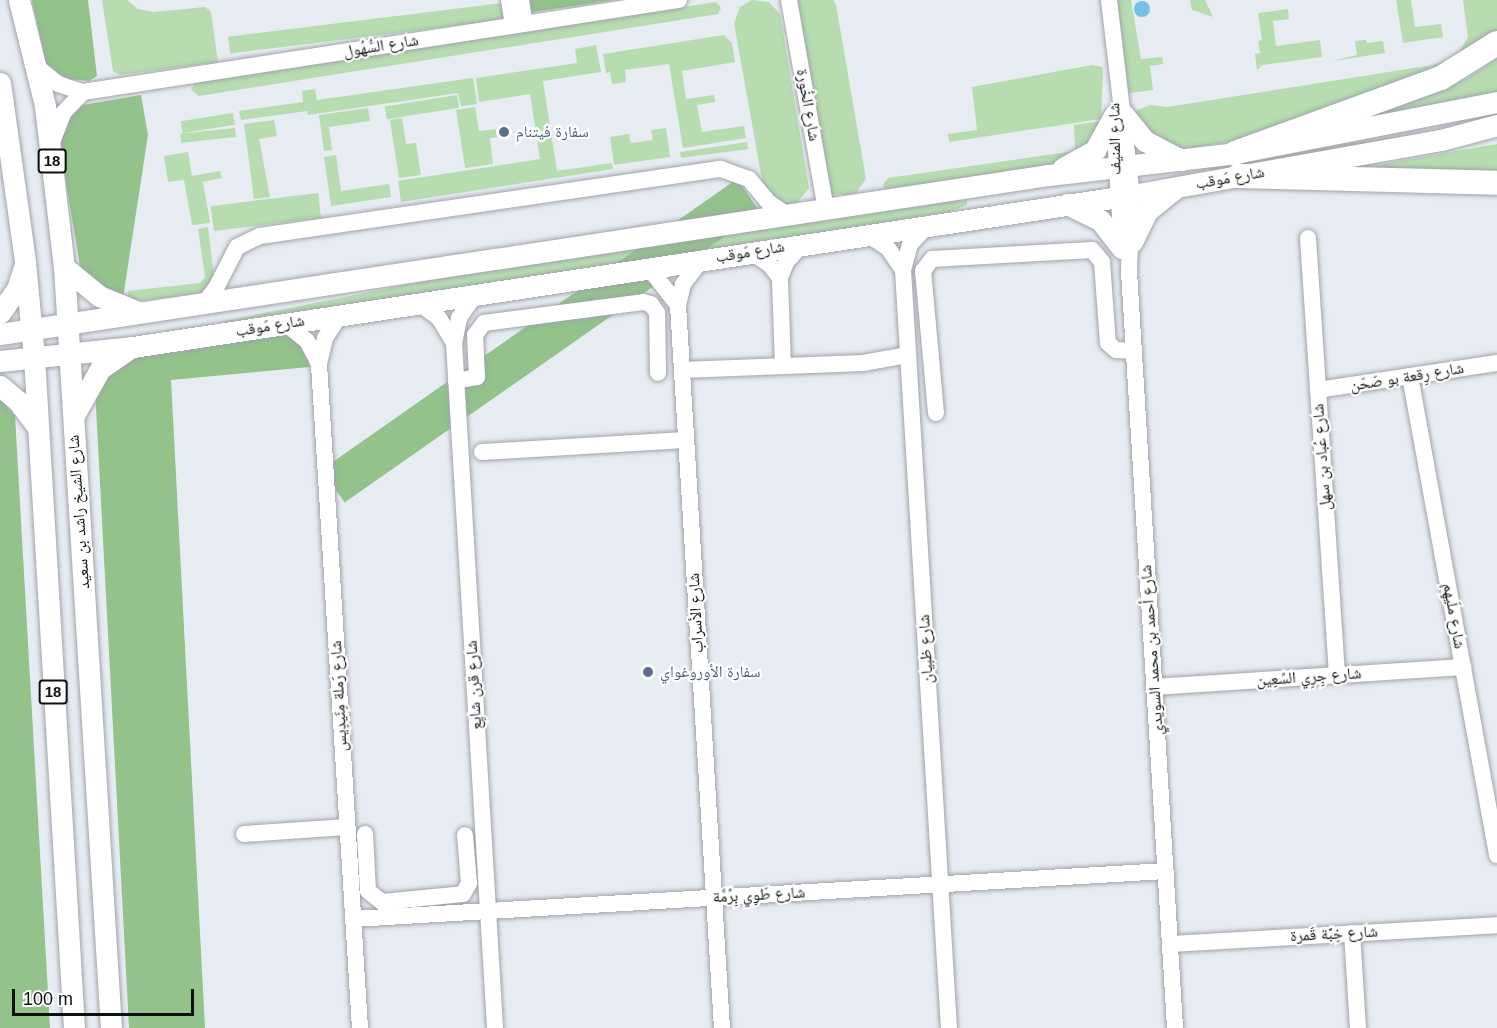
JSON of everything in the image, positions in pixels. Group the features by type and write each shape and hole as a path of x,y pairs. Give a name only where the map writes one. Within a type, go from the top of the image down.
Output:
{"highway":[{"path":"1236,165 1441,78 1497,43"},
{"path":"1236,165 1497,183"}],"main road":[{"name":"شارع الشيخ راشد بن سعيد","path":"19,0 36,66 51,145 64,267 111,1028"},
{"name":"18","path":"0,83 25,262 34,357 36,425 74,1028"},
{"name":"شارع مَوقب","path":"0,361 132,347 1177,188 1236,165 1476,109 1497,102"},
{"path":"1049,175 1095,150 1119,115 1146,141 1181,160"},
{"name":"شارع مَوقب","path":"0,334 68,326 1049,175 1181,160 1236,165 1489,127"},
{"path":"1066,204 1100,220 1127,245 1147,211 1177,188"},
{"path":"0,313 17,289 25,262"},
{"path":"64,267 99,296 144,314"},
{"path":"73,419 100,369 132,347"},
{"path":"0,386 18,401 36,425"}],"street":[{"path":"509,0 519,25"},
{"path":"519,25 521,0"},
{"name":"شارع السُّهُول","path":"36,66 58,84 83,92 519,25 649,2 679,0"},
{"name":"شارع الخُورة","path":"789,0 826,209"},
{"name":"شارع المنيف","path":"1109,0 1125,196"},
{"path":"51,145 63,113 83,92"},
{"path":"203,305 216,288 237,247 260,236 721,169 749,179 787,215"},
{"name":"شارع أحمد بن محمد السويدي","path":"1125,196 1175,1028"},
{"name":"شارع ظبيان","path":"928,225 910,244 903,270 949,1028"},
{"path":"867,234 888,248 903,270"},
{"name":"شارع عُباد بن سهل","path":"1308,238 1337,675"},
{"path":"783,366 780,278 786,262 803,244"},
{"path":"936,413 923,271 928,262 1089,249 1098,254 1102,262 1108,343 1116,350 1134,351"},
{"path":"751,252 770,265 780,278"},
{"name":"شارع الأسراب","path":"702,259 683,284 678,305 722,1028"},
{"path":"649,268 678,305"},
{"name":"شارع قرن شايِع","path":"475,294 459,318 454,343 495,1028"},
{"path":"456,381 477,377 476,331 487,322 648,302 657,312 658,373"},
{"name":"شارع قرن شايِع","path":"419,303 439,318 454,343"},
{"name":"شارع رَملة مِنَيدِيس","path":"340,315 325,338 319,364 360,1028"},
{"name":"شارع رَملة مِنَيدِيس","path":"286,324 307,340 319,364"},
{"path":"658,349 680,349"},
{"path":"682,370 863,363 908,359 931,362"},
{"name":"شارع رِقعة بو صَحَن","path":"1318,390 1497,363"},
{"name":"شارع ملَيهِم","path":"1410,376 1497,855"},
{"path":"482,452 686,440"},
{"name":"شارع جِرِي السِّعِين","path":"1154,687 1463,667"},
{"path":"244,834 347,827"},
{"path":"365,834 370,895 382,902 418,908 454,898 466,891 469,883 465,835"},
{"name":"شارع طَوِي بِرِّمَّة","path":"353,919 418,908 488,911 1166,871"},
{"name":"شارع خِبَّة قَمرة","path":"1170,944 1497,925"},
{"path":"1352,933 1358,1028"}],"green space":[{"path":"32,0 88,0 97,76 89,81 69,79 47,68"},
{"path":"102,0 127,0 138,9 153,12 205,7 211,12 218,62 120,75 113,71"},
{"path":"524,0 615,0 526,13"},
{"path":"752,0 769,2 780,14 809,188 796,204 781,206 764,191 734,23 740,7"},
{"path":"795,0 833,0 836,5 866,179 854,195 831,194"},
{"path":"1117,0 1131,0 1141,59 1162,57 1163,64 1150,66 1153,90 1129,93"},
{"path":"1190,0 1205,0 1213,17 1192,10"},
{"path":"1396,0 1411,0 1415,27 1441,24 1443,37 1403,43"},
{"path":"1463,0 1497,0 1497,36 1466,63 1248,139 1178,150 1133,121 1135,111 1150,105 1167,107 1433,65 1456,58 1468,37"},
{"path":"716,2 721,8 718,14 199,96 191,90 195,82"},
{"path":"502,3 504,20 230,54 228,37"},
{"path":"1288,9 1289,19 1273,21 1276,46 1320,40 1322,57 1262,65 1257,70 1255,54 1260,53 1258,41 1262,40 1258,13"},
{"path":"724,35 732,43 735,62 682,71 686,99 714,95 715,102 697,105 702,132 744,126 746,138 683,148 669,64 625,70 626,82 612,84 610,72 606,73 603,54"},
{"path":"1366,40 1367,43 1383,41 1385,53 1332,61 1357,55 1355,41"},
{"path":"596,45 601,72 543,81 557,171 612,163 613,169 401,202 398,181 540,159 530,94 479,102 476,78 577,63 575,49"},
{"path":"1497,58 1497,125 1488,99 1353,122 1466,79"},
{"path":"1092,65 1102,67 1103,73 1101,119 949,142 948,134 977,130 972,87"},
{"path":"473,78 477,104 461,106 458,93 308,115 307,111 241,120 239,111 303,102 302,91 315,89 317,100"},
{"path":"141,95 148,135 123,298 92,282 80,266 59,140 65,121 77,106"},
{"path":"457,95 459,108 387,119 385,106"},
{"path":"475,107 479,131 508,128 509,136 490,138 493,164 465,168 456,110"},
{"path":"368,108 370,121 329,127 332,150 324,151 319,115"},
{"path":"233,113 235,125 183,133 181,121"},
{"path":"402,118 406,144 416,143 421,175 399,178 390,120"},
{"path":"274,120 277,136 259,139 270,197 254,199 244,124"},
{"path":"1100,121 1081,157 1075,148 1074,125"},
{"path":"1489,123 1212,170 1211,169 1308,150"},
{"path":"235,128 236,137 181,143 180,134"},
{"path":"666,128 670,157 614,165 610,137 629,134 631,143 653,140 651,130"},
{"path":"747,142 748,149 681,158 680,152"},
{"path":"1497,144 1497,178 1362,171 1389,163"},
{"path":"1074,151 1075,163 886,191 883,185 888,178"},
{"path":"188,152 192,176 220,171 222,178 203,182 210,223 192,225 184,180 168,182 164,156"},
{"path":"336,155 341,191 389,184 391,197 331,206 324,157"},
{"path":"737,179 760,212 345,503 322,470"},
{"path":"318,193 321,218 214,231 211,206"},
{"path":"967,199 967,205 952,211 799,238 224,325 224,321 446,277"},
{"path":"208,227 214,276 202,293 127,302 128,291 200,283 205,277 198,229"},
{"path":"289,335 308,351 309,367 171,380 205,1028 129,1028 95,389 106,368 159,348"},
{"path":"0,398 15,416 50,1028 0,1028"}],"water":[{"path":"1142,1 1150,9 1142,17 1134,9"}],"place":[{"name":"سفارة فيتنام","path":"504,132"},
{"name":"سفارة الأوروغواي","path":"648,672"}]}
